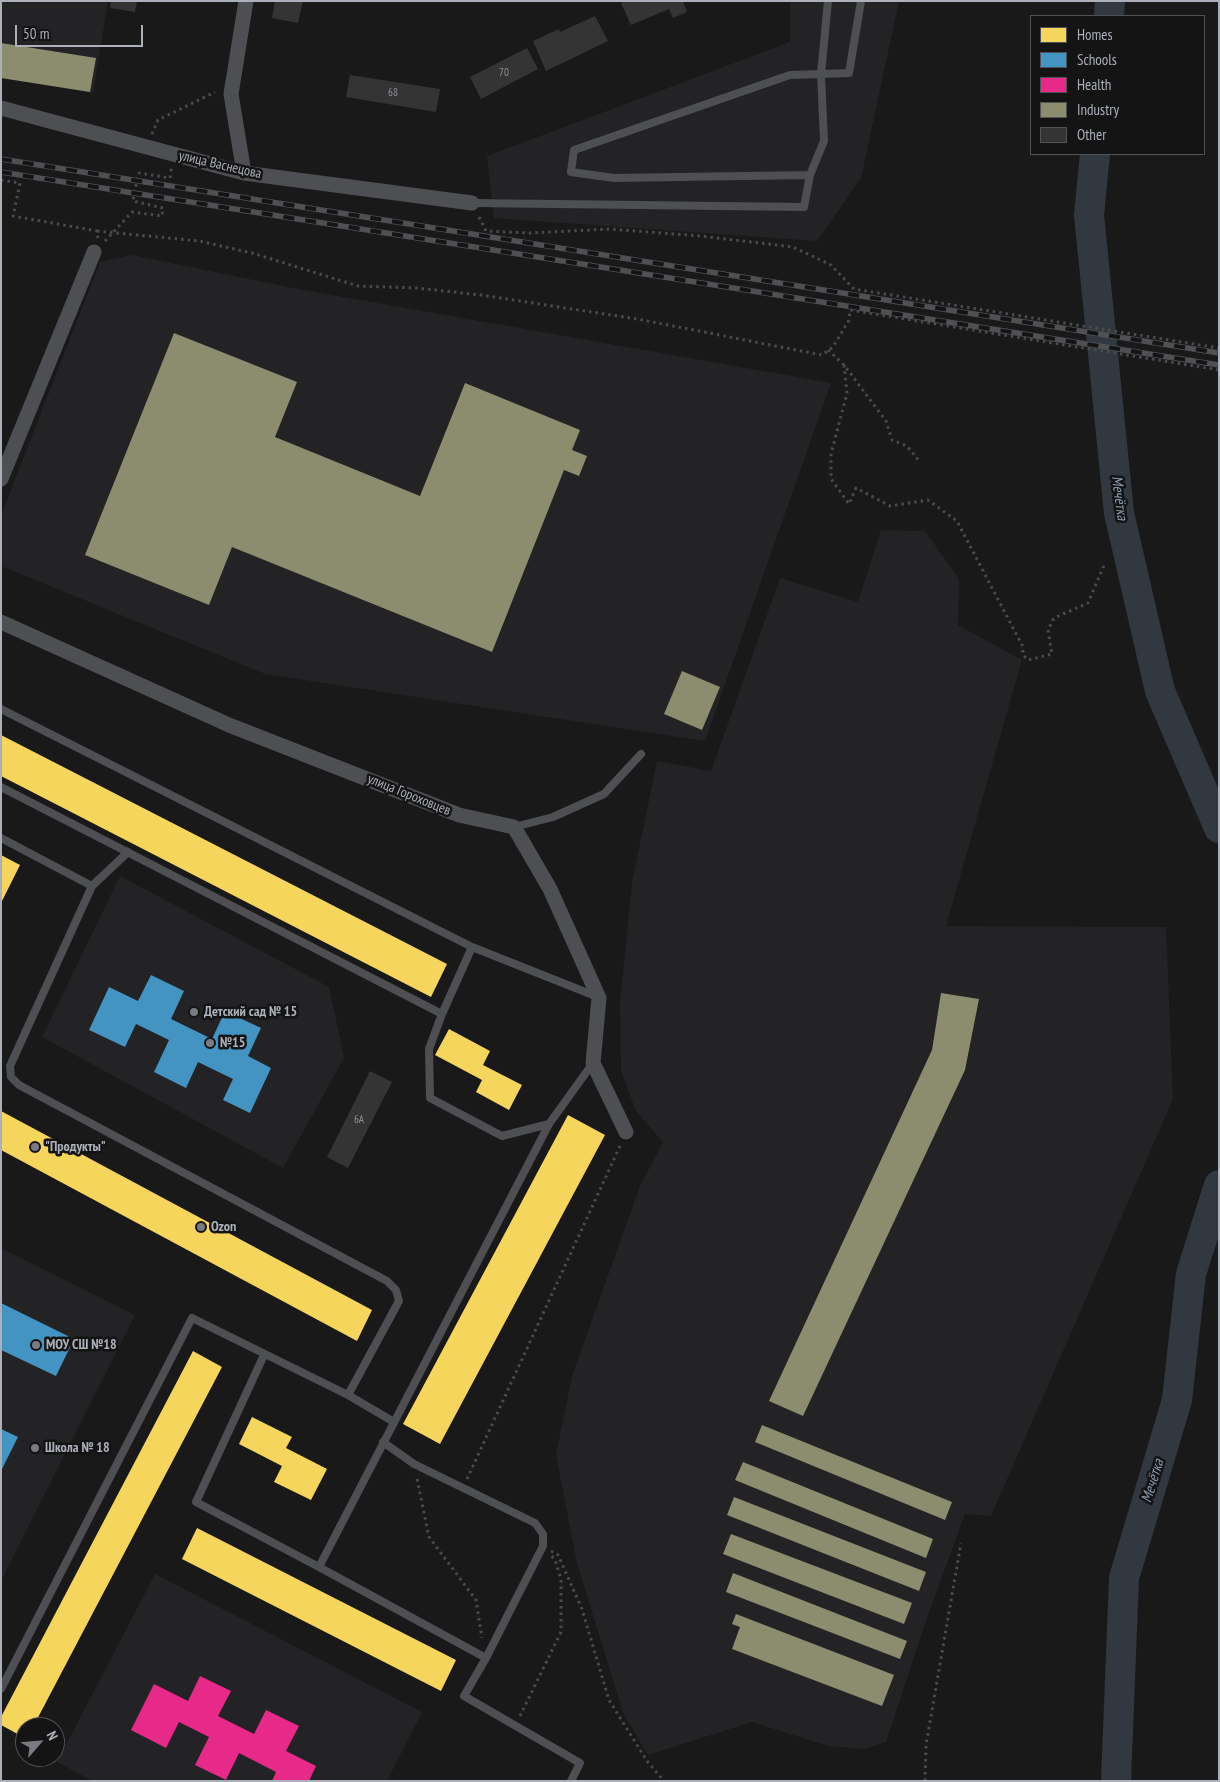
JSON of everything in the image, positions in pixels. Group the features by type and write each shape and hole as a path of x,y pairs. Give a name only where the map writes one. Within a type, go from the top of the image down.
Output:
{"street":[{"path":"244,173 231,94 246,1"},
{"name":"улица Васнецова","path":"1,108 244,173 472,203"},
{"path":"1,479 97,249"},
{"name":"улица Гороховцев","path":"1,622 229,725 459,815 514,827"},
{"path":"514,827 550,889 599,998 593,1063 626,1132"}],"lane":[{"path":"472,203 804,207 810,175 824,141 821,74 828,1"},
{"path":"810,175 614,178 571,172 574,150 790,74 849,73 861,1"},
{"path":"1,709 472,947 599,998"},
{"path":"514,827 553,818 604,794 641,754"},
{"path":"1,787 442,1014"},
{"path":"1,838 92,886"},
{"path":"128,852 92,886 10,1066 11,1077 19,1085 387,1281 396,1290 399,1302 348,1395"},
{"path":"472,947 442,1014 429,1049 430,1098 502,1136 549,1124"},
{"path":"319,1567 549,1124 593,1063"},
{"path":"1,1689 192,1318 348,1395 394,1422"},
{"path":"264,1354 196,1502 486,1658"},
{"path":"384,1442 414,1464 535,1523 543,1534 543,1546 486,1658 464,1696 580,1762 571,1781"}],"path":[{"path":"1,180 20,183 13,216 97,232 199,241 252,252 358,286 418,288 637,319 822,356 833,347 849,320 850,310 1219,370"},
{"path":"472,203 486,232 530,233 610,229 701,236 793,247 831,265 854,289 1219,348"},
{"path":"97,232 97,249"},
{"path":"828,350 844,365 886,421 892,440 908,446 920,462"},
{"path":"844,365 847,393 831,454 832,480 849,504 856,488 890,506 928,500 957,521 1023,647 1023,655 1028,660 1052,654 1048,630 1054,618 1088,603 1105,563"},
{"path":"463,1488 626,1132"},
{"path":"414,1464 429,1536 476,1600 486,1658"},
{"path":"925,1781 926,1745 961,1543"},
{"path":"516,1724 561,1632 562,1579 555,1560 543,1546"},
{"path":"543,1546 558,1555 582,1609 609,1700 647,1762 664,1781"}],"shaded area":[{"path":"1,1 108,1 93,93 1,78"},
{"path":"790,1 899,1 861,178 817,241 494,218 487,156 790,42"},
{"path":"132,255 298,289 831,383 705,741 265,674 1,566 1,515 100,262"},
{"path":"881,530 925,531 959,579 958,625 1022,660 946,926 1166,927 1173,1099 991,1516 965,1514 928,1615 886,1742 864,1749 828,1746 752,1722 648,1755 623,1713 577,1563 556,1455 572,1376 640,1186 663,1142 636,1111 621,1071 620,1002 632,883 657,761 711,771 780,578 858,602"},
{"name":"Детский сад № 15","path":"120,876 329,987 344,1058 283,1168 42,1037"},
{"name":"Школа № 18","path":"1,1248 135,1315 1,1581"},
{"path":"155,1574 422,1712 387,1781 93,1781 65,1766 65,1747"}],"building: Homes":[{"path":"1,735 447,964 431,997 1,776"},
{"path":"1,855 20,865 1,903"},
{"path":"449,1029 490,1051 483,1065 522,1085 509,1110 476,1092 482,1080 435,1055"},
{"path":"1,1111 372,1310 357,1341 1,1150"},
{"path":"568,1115 605,1135 440,1444 403,1424"},
{"path":"193,1351 222,1367 38,1717 15,1717 15,1733 1,1725 1,1717"},
{"path":"252,1417 292,1437 286,1448 327,1469 311,1500 274,1482 282,1466 239,1444"},
{"path":"197,1528 456,1660 441,1691 182,1559"}],"building: Schools":[{"name":"№15","path":"151,975 184,991 171,1019 212,1039 225,1011 261,1028 248,1056 271,1068 250,1113 223,1100 233,1079 198,1062 186,1088 154,1072 169,1040 136,1024 125,1047 89,1030 109,987 138,1001"},
{"name":"МОУ СШ №18","path":"1,1303 74,1339 56,1376 1,1350"},
{"path":"1,1429 18,1437 1,1471"}],"building: Health":[{"path":"200,1676 231,1691 218,1716 254,1734 266,1710 299,1726 286,1751 316,1766 309,1781 272,1781 276,1772 239,1753 226,1780 195,1765 209,1737 179,1722 166,1748 131,1730 154,1684 188,1701"}],"building: Industry":[{"path":"1,43 96,58 90,92 1,78"},
{"path":"174,333 297,382 275,437 420,496 465,383 580,430 572,450 587,456 579,476 564,470 492,652 232,547 209,605 85,555"},
{"path":"682,671 720,687 702,730 664,714"},
{"path":"941,993 979,999 965,1070 803,1416 769,1401 932,1050"},
{"path":"762,1425 952,1502 945,1520 755,1442"},
{"path":"743,1462 933,1539 926,1558 735,1480"},
{"path":"734,1497 926,1572 919,1591 727,1515"},
{"path":"731,1534 912,1603 904,1624 723,1554"},
{"path":"733,1573 907,1641 900,1659 726,1592"},
{"path":"736,1614 894,1675 882,1706 732,1649 740,1627 732,1624"}],"building: Other":[{"path":"111,1 137,1 135,12 110,8"},
{"path":"275,1 303,1 298,23 272,18"},
{"path":"626,1 683,1 687,12 673,18 669,9 631,25 621,3"},
{"path":"595,16 608,41 546,71 533,41 559,29 560,32"},
{"path":"527,48 538,69 481,99 470,77"},
{"path":"350,75 440,89 436,112 346,97"},
{"path":"370,1071 392,1082 348,1168 327,1157"}],"waterway":[{"name":"Мечётка","path":"1109,15 1110,1"},
{"name":"Мечётка","path":"1095,155 1089,215 1119,513 1160,691 1219,828"},
{"name":"Мечётка","path":"1116,1781 1124,1578 1177,1400 1191,1274 1219,1185"}],"railway":[{"path":"1,159 1219,353"},
{"path":"1,172 1219,365"}],"place":[{"name":"Детский сад № 15","path":"194,1012"},
{"name":"№15","path":"210,1043"},
{"name":"\"Продукты\"","path":"35,1147"},
{"name":"Ozon","path":"201,1227"},
{"name":"МОУ СШ №18","path":"36,1345"},
{"name":"Школа № 18","path":"35,1448"}]}
